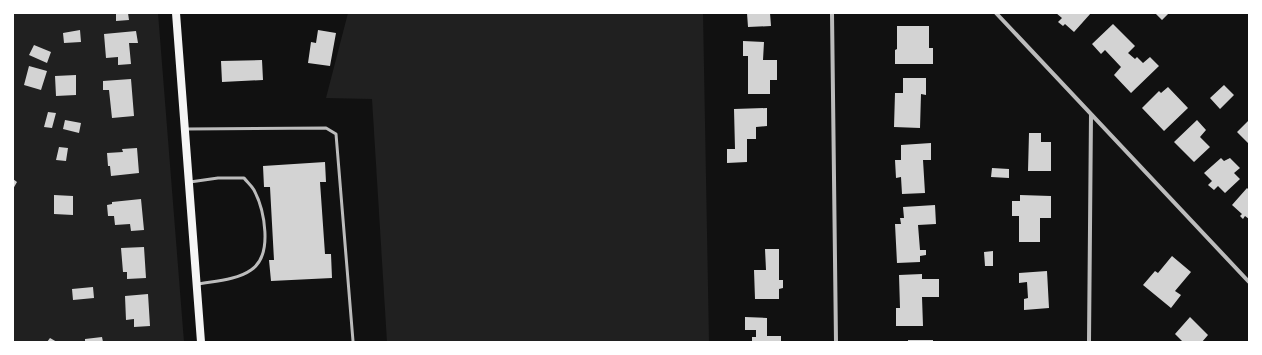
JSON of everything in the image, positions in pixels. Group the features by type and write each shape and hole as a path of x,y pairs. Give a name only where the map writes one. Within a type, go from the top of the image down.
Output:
{"main road":[{"path":"176,13 201,342"}],"street":[{"path":"832,13 836,342"},
{"path":"996,13 1249,282"},
{"path":"1089,342 1091,114"}],"lane":[{"path":"185,129 326,128 336,134 353,341"},
{"path":"189,182 218,178 244,178 253,188 260,203 264,223 265,244 261,259 253,269 242,275 197,284"}],"shaded area":[{"path":"13,13 158,13 184,342 13,342"},
{"path":"348,13 703,13 709,342 387,342 372,99 326,98"}],"building":[{"path":"116,13 128,13 129,20 116,21"},
{"path":"747,13 770,13 771,26 748,27"},
{"path":"1056,13 1091,13 1074,32 1065,24 1063,26 1058,22 1062,18"},
{"path":"1155,13 1169,13 1162,20"},
{"path":"1113,24 1135,46 1128,53 1135,59 1137,57 1143,63 1150,57 1159,66 1131,93 1114,75 1121,67 1105,50 1101,54 1092,44"},
{"path":"897,26 929,26 929,48 933,48 933,64 895,64 895,50 897,49"},
{"path":"80,30 81,42 64,43 63,33"},
{"path":"318,30 336,33 330,66 308,63 311,42 316,43"},
{"path":"136,31 138,43 129,43 131,64 118,65 118,57 106,58 104,34"},
{"path":"743,41 764,42 763,60 777,60 777,80 770,80 770,94 748,94 748,56 743,56"},
{"path":"34,45 51,52 47,63 29,55"},
{"path":"262,60 263,80 222,82 221,61"},
{"path":"29,66 47,71 41,90 24,85"},
{"path":"76,75 76,95 56,96 55,76"},
{"path":"903,78 926,78 926,95 921,94 920,128 894,127 895,93 903,93"},
{"path":"131,79 134,116 112,118 109,90 103,90 103,81"},
{"path":"1224,85 1234,95 1220,109 1210,98"},
{"path":"1168,87 1188,108 1164,131 1142,108 1159,91 1161,93"},
{"path":"767,108 767,126 756,127 756,139 747,139 747,162 727,163 727,149 735,149 734,109"},
{"path":"48,112 56,113 52,128 44,127"},
{"path":"65,120 81,123 79,133 63,129"},
{"path":"1197,120 1206,130 1200,137 1210,147 1194,162 1174,142"},
{"path":"1249,120 1249,141 1248,143 1237,132"},
{"path":"1029,133 1041,133 1041,142 1051,142 1051,171 1028,171"},
{"path":"931,143 931,160 923,160 925,193 902,194 901,177 896,178 895,160 901,160 901,145"},
{"path":"59,147 68,148 66,161 56,160"},
{"path":"137,148 139,173 111,176 110,166 108,166 107,153 123,152 122,149"},
{"path":"1221,158 1224,161 1230,158 1240,168 1234,173 1240,179 1225,193 1218,186 1214,190 1208,185 1212,181 1204,173"},
{"path":"325,162 326,182 320,182 325,254 331,254 332,278 271,281 269,260 274,260 270,187 264,187 263,166"},
{"path":"992,168 1009,169 1009,178 991,177"},
{"path":"13,179 17,182 13,189"},
{"path":"1247,188 1249,190 1249,219 1245,216 1243,219 1240,216 1242,214 1232,205"},
{"path":"54,195 73,196 73,215 54,214"},
{"path":"1020,195 1051,196 1051,218 1040,218 1040,242 1019,242 1019,216 1012,216 1012,201 1020,201"},
{"path":"141,199 144,230 131,231 130,224 115,225 114,216 108,216 107,205 112,204 112,202"},
{"path":"935,205 936,224 918,225 920,250 926,250 926,255 920,256 920,262 897,263 895,224 901,224 900,218 904,218 903,207"},
{"path":"144,247 146,278 127,279 127,272 123,272 121,248"},
{"path":"765,249 779,249 779,280 783,280 783,288 779,289 779,299 755,299 754,270 766,270"},
{"path":"993,251 993,266 985,266 984,252"},
{"path":"1172,256 1191,272 1175,291 1181,295 1171,308 1143,285 1155,271 1158,273"},
{"path":"1047,271 1049,308 1024,310 1024,299 1028,298 1027,282 1019,283 1019,273"},
{"path":"922,274 922,279 939,279 939,297 922,297 923,326 896,326 896,308 900,308 899,275"},
{"path":"93,287 94,298 73,300 72,289"},
{"path":"148,294 150,326 134,327 134,319 126,320 125,296"},
{"path":"745,317 767,318 767,336 781,336 781,342 752,342 752,337 756,337 756,330 745,330"},
{"path":"1190,317 1208,335 1202,342 1183,342 1175,334"},
{"path":"102,337 103,342 85,342 85,339"},
{"path":"50,338 57,342 47,342"},
{"path":"908,340 933,340 933,342 908,342"}]}
